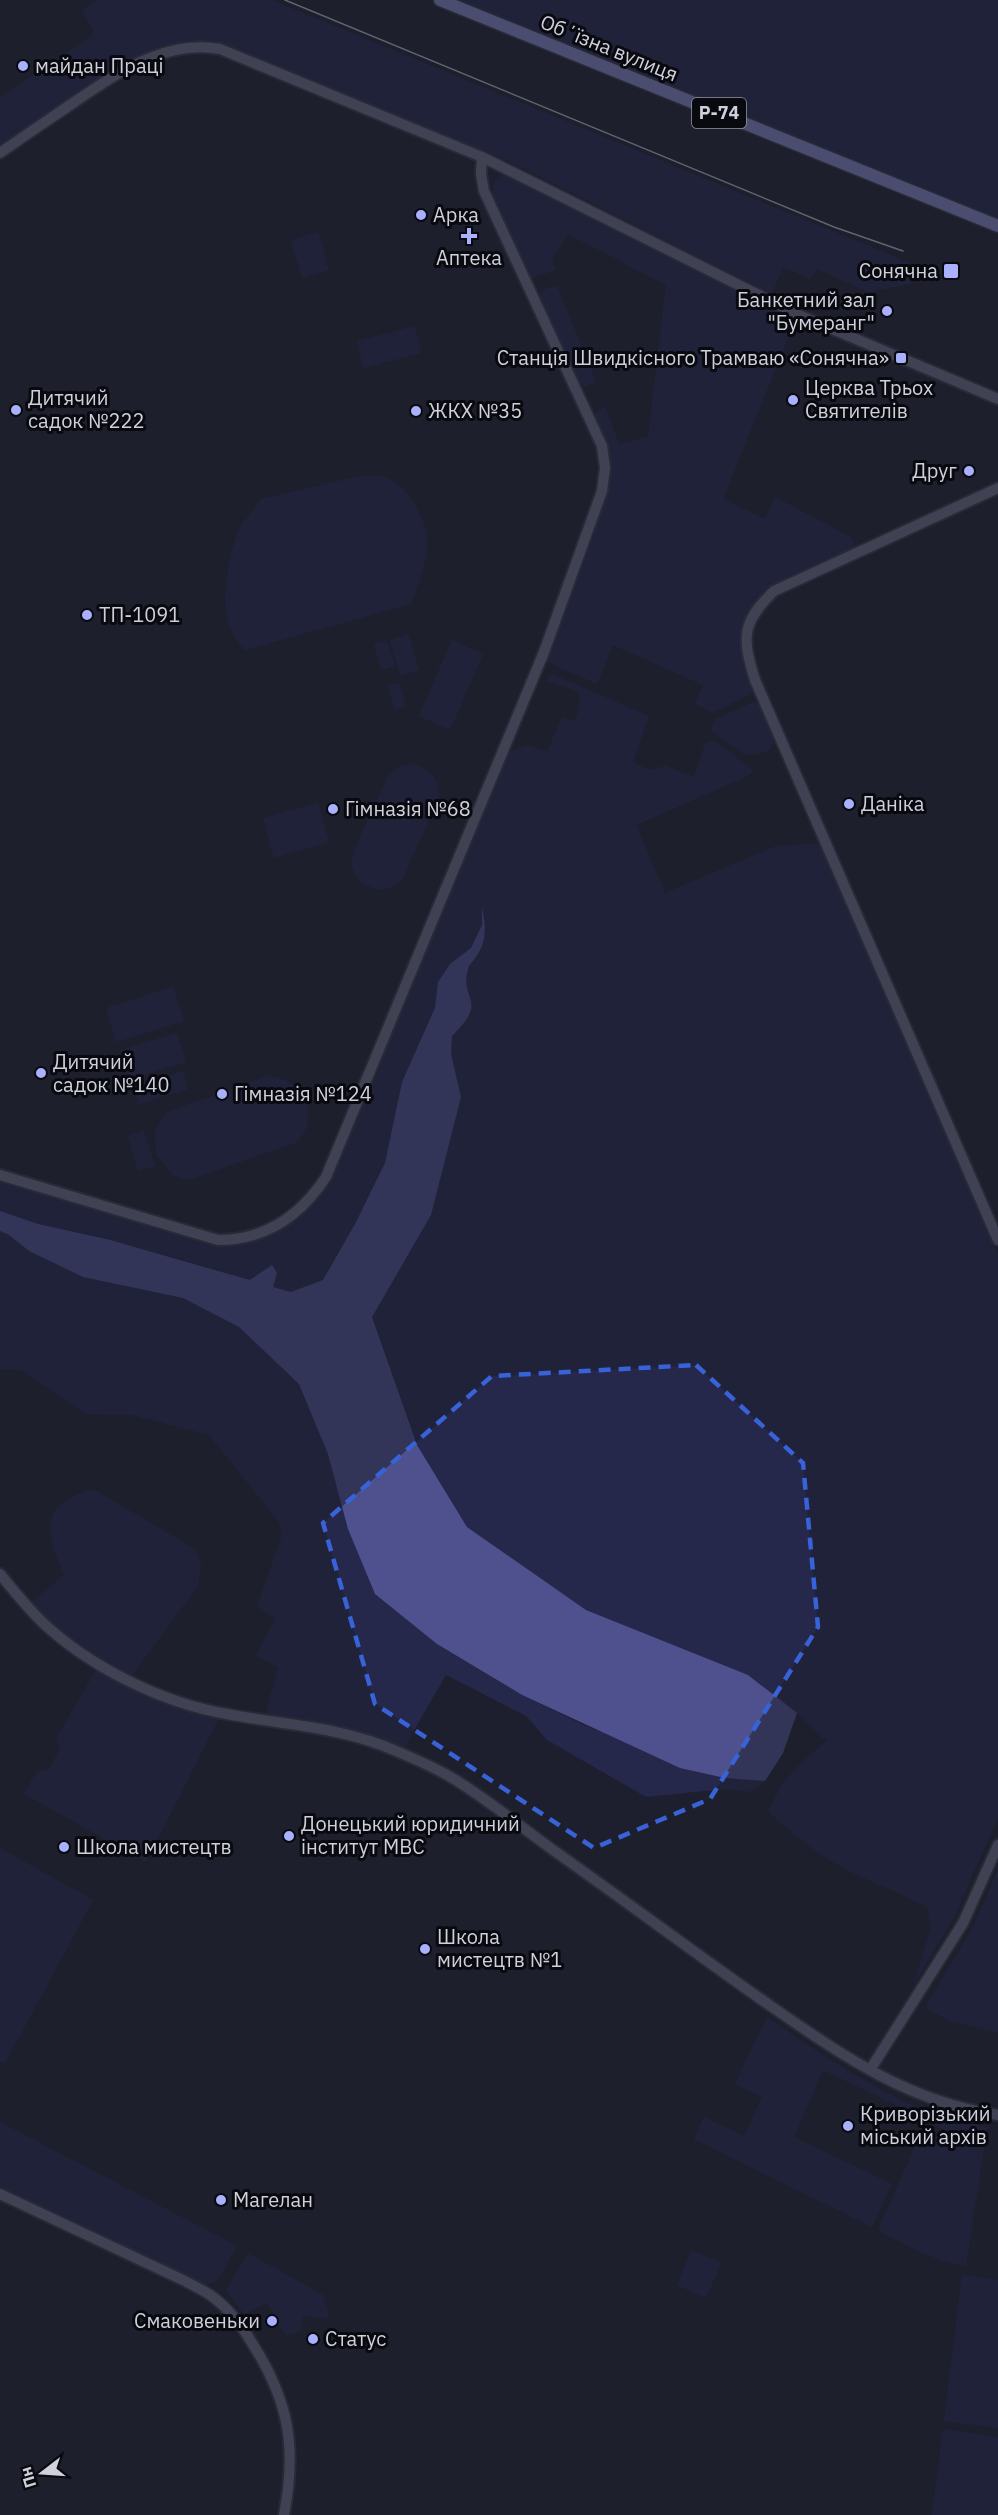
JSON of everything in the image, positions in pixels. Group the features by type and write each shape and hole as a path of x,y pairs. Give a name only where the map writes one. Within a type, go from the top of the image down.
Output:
{"main road":[{"name":"Обʼїзна вулиця","path":"440,0 998,226"}],"street":[{"path":"0,153 120,71 143,60 187,47 203,46 220,49 482,157 799,315 998,399"},
{"path":"0,1175 218,1240 253,1236 287,1220 314,1195 326,1177 544,652 602,491 605,468 603,446 484,191 481,174 482,157"},
{"path":"998,488 774,591 756,608 750,619 747,653 756,680 998,1240"},
{"path":"0,1574 27,1606 59,1637 90,1658 151,1691 171,1700 222,1713 351,1735 375,1742 453,1779 844,2056 931,2099 998,2115"},
{"path":"870,2070 963,1923 998,1845"},
{"path":"0,2194 185,2281 214,2298 239,2323 278,2389 287,2416 291,2445 284,2515"}],"highlighted area":[{"path":"696,1365 803,1463 818,1627 710,1799 594,1848 375,1704 323,1523 492,1376"}],"shaded area":[{"path":"97,0 272,0 917,266 911,284 868,292 817,269 810,279 783,267 772,293 505,159 223,43 202,40 183,42 145,52 110,71 0,144 0,97 93,35 93,30 82,10"},
{"path":"440,0 998,0 998,226"},
{"path":"501,176 506,176 795,321 723,499 765,519 775,497 851,537 855,549 802,570 762,595 749,611 742,631 744,657 754,690 712,713 695,704 703,685 613,645 597,684 545,661 583,566 607,492 607,445 595,417 596,412 605,406 619,444 648,437 666,285 568,234 552,260 556,270 531,278 493,199 493,183"},
{"path":"318,232 329,270 302,278 291,240"},
{"path":"557,286 596,382 585,387 579,383 540,300 542,291"},
{"path":"415,326 421,353 363,368 357,341"},
{"path":"360,476 385,477 395,482 409,496 424,523 427,540 426,556 411,604 245,650 230,628 225,604 230,559 239,530 244,522 261,499"},
{"path":"408,634 419,670 400,676 390,640"},
{"path":"452,640 483,654 450,730 419,716"},
{"path":"387,641 395,666 381,670 374,644"},
{"path":"554,675 649,716 633,762 649,770 666,766 694,777 705,744 712,741 719,743 753,771 746,777 636,825 665,893 776,846 820,843 998,1254 998,1818 954,1917 913,1986 931,1927 927,1907 826,1858 768,1811 782,1784 801,1763 828,1740 821,1737 797,1713 658,1640 586,1610 467,1527 417,1445 372,1316 431,1215 461,1097 451,1054 452,1036 463,1024 471,1008 466,979 468,968 481,948 482,925 471,948 450,964 438,982 435,1008 402,1082 385,1163 355,1224 323,1280 291,1292 173,1257 38,1224 0,1211 0,1180 205,1244 224,1246 261,1239 277,1231 307,1208 331,1179 508,753 526,745 547,751 562,717 575,721 579,694 547,681 549,676"},
{"path":"399,683 406,707 395,710 388,686"},
{"path":"758,700 776,740 768,751 748,756 711,730 715,719"},
{"path":"413,764 424,768 433,776 438,786 439,798 402,880 388,888 373,888 359,880 355,873 352,865 356,847 389,775 399,767"},
{"path":"318,803 329,842 274,858 263,818"},
{"path":"482,908 484,939 480,951 469,967 466,980 471,1007 463,1024 452,1036 451,1054 461,1097 431,1215 372,1317 417,1445 467,1527 586,1610 748,1675 797,1713 783,1753 765,1781 725,1778 680,1768 522,1695 437,1644 375,1594 348,1529 328,1454 299,1384 239,1327 183,1298 83,1277 29,1251 9,1235 0,1231 0,1211 38,1224 110,1240 250,1280 272,1265 277,1273 273,1287 291,1292 323,1280 355,1224 385,1163 402,1082 435,1008 438,982 450,964 471,948 482,925"},
{"path":"173,987 184,1021 116,1042 106,1008"},
{"path":"177,1033 186,1062 129,1079 120,1050"},
{"path":"183,1071 188,1089 139,1104 134,1087"},
{"path":"269,1076 292,1084 306,1100 308,1121 297,1142 188,1180 173,1175 156,1155 155,1131 167,1112"},
{"path":"144,1131 155,1166 138,1171 128,1136"},
{"path":"0,1231 9,1235 29,1251 83,1277 183,1298 239,1327 299,1384 328,1454 437,1644 522,1695 584,1725 725,1778 765,1781 750,1792 724,1789 646,1797 547,1740 526,1716 446,1675 401,1753 264,1719 278,1667 256,1655 275,1618 257,1606 282,1535 279,1522 209,1435 133,1415 86,1414 22,1370 0,1369"},
{"path":"93,1489 195,1549 201,1565 198,1586 129,1679 90,1658 27,1606 64,1575 53,1545 51,1532 51,1521 55,1511 75,1495"},
{"path":"100,1669 220,1716 146,1862 24,1794 37,1771 49,1769 60,1749 56,1738 95,1672"},
{"path":"0,1848 93,1900 5,2063 0,2062"},
{"path":"998,1870 998,2033 950,2021 925,2008 973,1927"},
{"path":"767,2017 824,2056 924,2110 921,2117 823,2070 794,2137 892,2184 872,2227 694,2139 704,2117 744,2136 762,2097 735,2084"},
{"path":"933,2114 987,2128 966,2266 932,2257 878,2230 918,2140 935,2136 940,2138 944,2129 930,2122"},
{"path":"0,2122 237,2246 217,2281 207,2285 0,2186"},
{"path":"691,2250 721,2263 706,2298 677,2285"},
{"path":"248,2253 323,2295 329,2315 325,2318 303,2316 301,2331 286,2335 268,2305 264,2304 244,2314 226,2291"},
{"path":"962,2275 998,2280 998,2428 944,2421"},
{"path":"943,2429 998,2437 998,2515 932,2515"}],"tram line":[{"path":"285,0 834,227 903,251"}],"place":[{"name":"майдан Праці","path":"23,66"},
{"name":"Арка","path":"421,215"},
{"name":"Аптека","path":"469,236"},
{"name":"Сонячна","path":"951,271"},
{"name":"Банкетний зал \"Бумеранг\"","path":"887,311"},
{"name":"Станцiя Швидкiсного Трамваю «Сонячна»","path":"901,358"},
{"name":"Церква Трьох Святителів","path":"793,400"},
{"name":"Дитячий садок №222","path":"16,410"},
{"name":"ЖКХ №35","path":"416,411"},
{"name":"Друг","path":"969,471"},
{"name":"ТП-1091","path":"87,615"},
{"name":"Даніка","path":"849,804"},
{"name":"Гімназія №68","path":"333,809"},
{"name":"Дитячий садок №140","path":"41,1073"},
{"name":"Гімназія №124","path":"222,1094"},
{"name":"Донецький юридичний інститут МВС","path":"289,1836"},
{"name":"Школа мистецтв","path":"64,1847"},
{"name":"Школа мистецтв №1","path":"425,1949"},
{"name":"Криворізький міський архів","path":"848,2126"},
{"name":"Магелан","path":"221,2200"},
{"name":"Смаковеньки","path":"272,2321"},
{"name":"Статус","path":"313,2339"}]}
